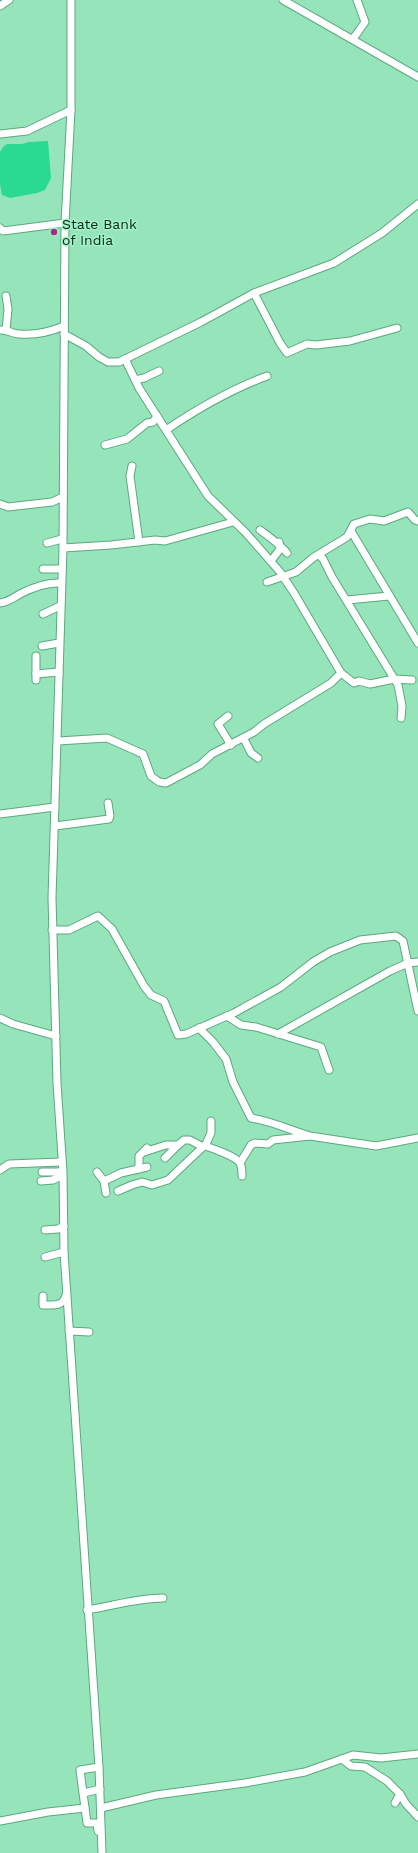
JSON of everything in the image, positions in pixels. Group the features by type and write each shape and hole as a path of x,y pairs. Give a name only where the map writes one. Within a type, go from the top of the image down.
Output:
{"street":[{"path":"0,6 9,0"},
{"path":"71,0 71,110 65,223 62,569 52,930 62,1162 61,1172 64,1252 87,1610 99,1767 102,1853"},
{"path":"283,0 418,77"},
{"path":"353,39 365,22 357,0"},
{"path":"0,134 27,132 71,110"},
{"path":"6,296 8,309 3,330 17,334 64,330 86,346 99,358 108,362 119,362 201,322 254,293 293,280 334,263 382,233 417,207"},
{"path":"0,228 3,231 65,223"},
{"path":"254,293 280,343 287,352 307,344 316,345 350,341 397,328"},
{"path":"125,359 135,380 208,496 246,533 271,561 294,593 341,673 354,683 360,681 370,684 394,679 412,680"},
{"path":"135,380 160,371"},
{"path":"166,430 198,410 267,376"},
{"path":"105,446 127,439 147,422 153,422 157,416"},
{"path":"132,466 130,476 139,542"},
{"path":"0,504 8,507 52,502 63,497"},
{"path":"267,582 296,572 347,537 354,524 370,519 384,521 408,512 414,520 418,521"},
{"path":"62,548 166,541 233,522"},
{"path":"260,530 272,541 279,542 287,553"},
{"path":"351,531 418,643"},
{"path":"46,543 62,539"},
{"path":"271,561 280,549 279,542"},
{"path":"319,555 324,559 332,577 398,685 401,718"},
{"path":"43,569 62,569"},
{"path":"0,603 5,603 38,586 50,583 61,583"},
{"path":"346,600 389,596"},
{"path":"43,614 60,606"},
{"path":"42,646 59,643"},
{"path":"36,656 36,677 59,672"},
{"path":"58,741 89,738 112,740 143,754 151,776 163,783 200,765 212,754 231,746 244,738 331,683 341,673"},
{"path":"228,716 218,724 231,746"},
{"path":"244,738 251,753 258,758"},
{"path":"55,826 109,819 108,803"},
{"path":"0,814 55,807"},
{"path":"52,930 70,930 98,916 112,929 144,986 151,995 164,1000 178,1035 186,1034 227,1016 281,987 312,962 330,952 360,940 396,936 403,941 418,1011"},
{"path":"278,1034 390,971 408,963 418,962"},
{"path":"227,1016 241,1025 256,1027 320,1047 329,1070"},
{"path":"0,1018 13,1024 56,1036"},
{"path":"199,1028 213,1042 226,1060 233,1082 251,1118 277,1123 286,1129 310,1136 376,1146 418,1138"},
{"path":"118,1191 132,1184 142,1182 152,1186 168,1180 204,1146 211,1133 211,1121"},
{"path":"242,1176 240,1163 251,1145 255,1143 268,1144 273,1140 310,1136"},
{"path":"165,1158 184,1140 190,1140 223,1152 240,1163"},
{"path":"104,1181 121,1174 143,1168 139,1156 146,1150 166,1145 178,1145"},
{"path":"0,1170 9,1164 62,1162"},
{"path":"42,1172 61,1172"},
{"path":"41,1181 53,1180 59,1177 61,1172"},
{"path":"97,1172 104,1181 106,1193"},
{"path":"45,1230 64,1226"},
{"path":"45,1256 64,1252"},
{"path":"43,1296 43,1305 56,1306 65,1300 67,1292"},
{"path":"69,1331 89,1332"},
{"path":"87,1610 107,1607 120,1602 163,1598"},
{"path":"101,1808 156,1795 245,1783 305,1772 353,1755 381,1758 418,1754"},
{"path":"342,1759 351,1766 365,1767 387,1781 400,1794 406,1804 418,1817"},
{"path":"99,1767 80,1770 87,1823 97,1823 98,1831 101,1831"},
{"path":"84,1793 100,1789"},
{"path":"395,1803 400,1794"},
{"path":"0,1821 48,1812 84,1808"}],"shaded area":[{"path":"48,141 51,178 45,190 10,198 2,195 0,184 0,152 3,147 7,144"}],"place":[{"name":"State Bank of India","path":"54,232"}]}
